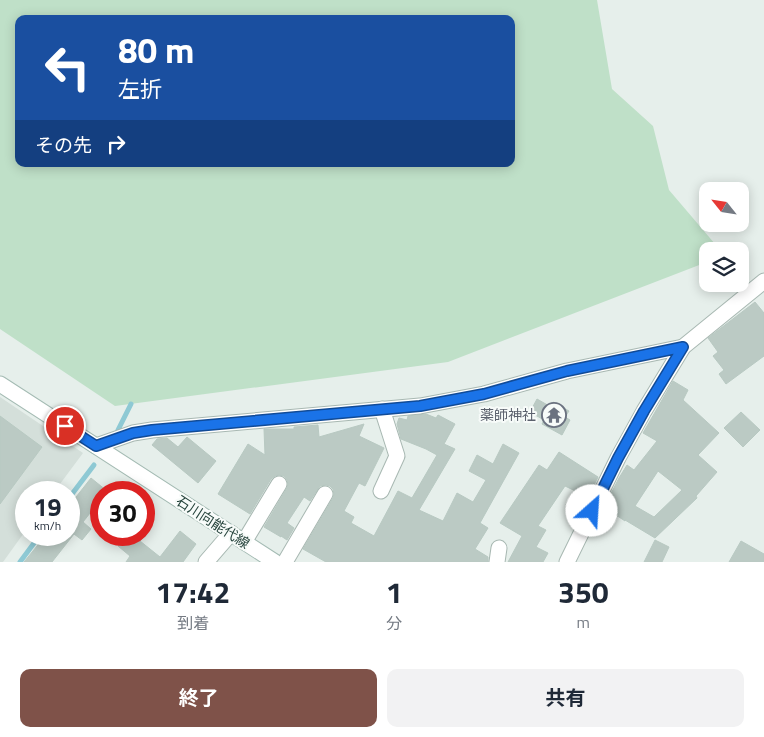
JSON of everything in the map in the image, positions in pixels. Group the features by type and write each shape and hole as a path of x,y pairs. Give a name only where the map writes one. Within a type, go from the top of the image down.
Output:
{"street":[{"path":"567,562 618,458 683,347 764,281"},
{"path":"96,446 133,433 152,430 420,406 484,394 567,371 683,347"},
{"name":"石川向能代線","path":"0,384 275,562"},
{"path":"380,491 397,456 382,409"},
{"path":"206,562 238,538 279,484"},
{"path":"286,562 325,494"}],"shaded area":[{"path":"0,397 83,453 62,481 15,481 15,545 3,562 0,562"}],"green space":[{"path":"0,0 597,0 612,89 653,126 669,190 699,225 699,232 705,232 713,242 699,242 699,265 448,362 115,406 0,329"}],"building":[{"path":"755,302 764,313 764,356 726,384 719,374 724,370 713,356 718,352 708,338"},
{"path":"673,381 688,390 683,400 719,433 698,455 717,472 696,496 697,498 655,538 604,507 627,465 634,470 657,441 643,433","holes":["658,471 682,490 654,517 635,506"]},
{"name":"薬師神社","path":"537,399 551,407 553,402 569,411 565,417 570,420 562,435 542,424 544,420 530,412"},
{"path":"741,412 760,430 743,447 724,428"},
{"path":"426,414 436,418 438,415 455,424 444,444 455,449 419,510 443,521 457,493 473,502 486,480 469,471 477,455 493,464 503,444 519,453 480,523 488,528 475,549 488,557 488,562 326,562 303,549 333,498 333,489 330,486 320,486 310,501 304,497 287,523 294,528 287,540 264,527 287,488 287,480 284,476 279,475 271,479 250,514 218,494 248,444 265,455 264,429 294,429 294,427 318,425 319,437 364,424 359,436 384,448 365,486 359,483 344,511 354,517 351,523 374,536 398,491 412,498 437,455 401,439 397,424 399,418 407,420 408,416"},
{"path":"0,416 42,447 17,481 15,481 0,504"},
{"path":"187,437 216,461 198,483 152,445 157,439 167,438 178,447"},
{"path":"559,452 598,477 588,497 565,486 538,526 546,530 536,547 548,553 543,562 508,562 522,536 500,523 539,465 547,470"},
{"path":"91,478 95,481 90,481 90,513 83,522 90,530 82,540 80,538 80,492"},
{"path":"180,531 196,544 183,562 126,562 130,556 118,546 146,546 160,557"},
{"path":"655,540 669,547 662,562 644,562"},
{"path":"741,541 764,554 764,562 729,562"},
{"path":"37,546 65,546 52,562 24,562"}],"waterway":[{"path":"118,430 131,404"},
{"path":"80,483 94,465"},
{"path":"20,562 32,546"}],"place":[{"name":"薬師神社","path":"554,415"}],"route":[{"path":"65,426 96,446 133,433 152,430 420,406 484,394 567,371 683,347 644,411 592,511"}]}
